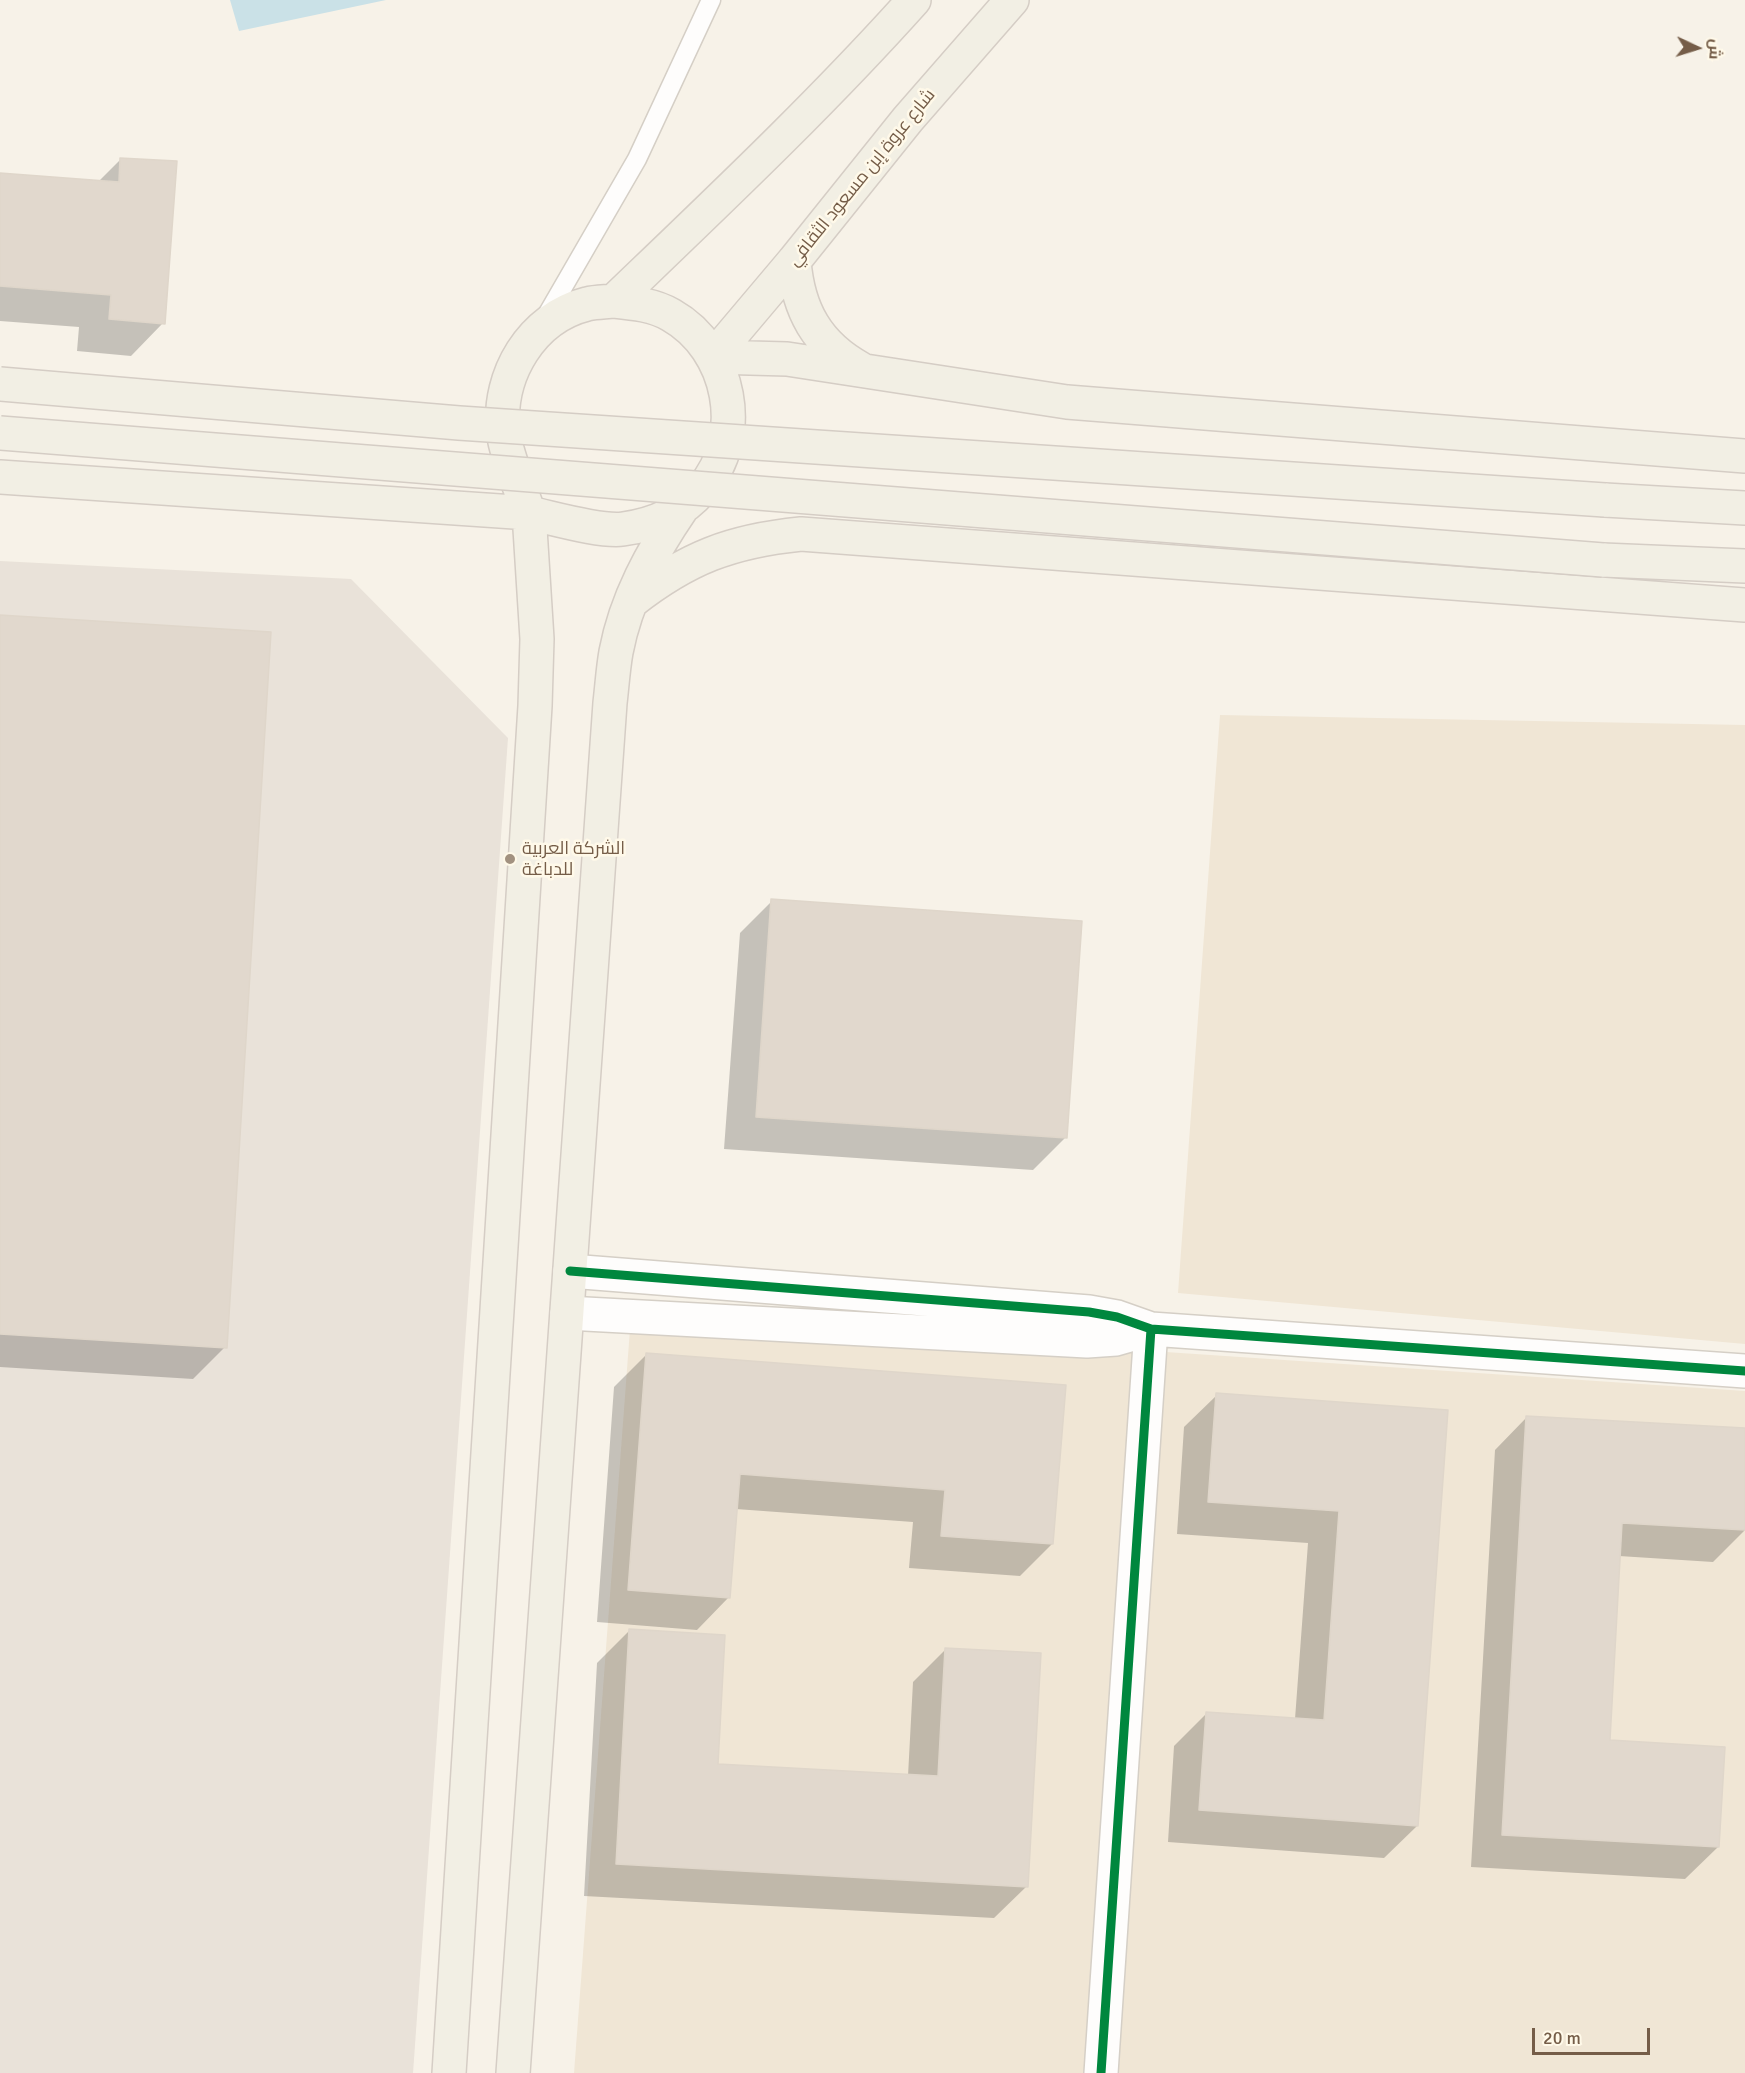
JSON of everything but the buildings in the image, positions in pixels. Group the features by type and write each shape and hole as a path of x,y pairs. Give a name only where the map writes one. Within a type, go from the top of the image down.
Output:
{"main road":[{"path":"615,301 803,117 914,0"},
{"name":"شارع عروة إبن مسعود الثقافي","path":"713,357 794,261 908,119 1012,0"},
{"path":"794,261 796,285 803,307 814,328 829,346 847,361 867,372"},
{"path":"449,2073 536,706 537,639 529,513 503,432 502,405 508,378 520,353 537,332 560,315 587,304 615,301 644,304 671,315 695,333 713,357 725,382 729,410 727,439 718,465 703,489 682,508 644,569 630,602 616,651 610,703 513,2073"},
{"path":"713,357 787,359 1068,402 1745,456"},
{"path":"0,384 459,423 1745,508"},
{"path":"0,432 1604,560 1745,566"},
{"path":"0,477 529,513 586,525 620,529 652,523 682,508"},
{"path":"630,602 660,579 692,561 727,547 764,538 801,534 1745,605"}],"street":[{"path":"570,1271 1089,1312 1117,1317 1151,1329 1745,1371"},
{"path":"567,1313 1087,1341 1116,1339 1151,1329"},
{"path":"1101,2073 1151,1329"}],"lane":[{"path":"537,332 637,159 711,0"}],"shaded area":[{"path":"0,561 351,579 508,738 413,2073 0,2073"},
{"path":"1220,715 1745,725 1745,1344 1178,1293"},
{"path":"631,1316 1745,1391 1745,2073 574,2073"}],"water":[{"path":"230,0 386,0 239,31"}],"cycle path":[{"path":"570,1271 1089,1312 1117,1317 1151,1329 1745,1371"},
{"path":"1101,2073 1151,1329"}],"place":[{"name":"الشركة العربية للدباغة","path":"510,859"}]}
